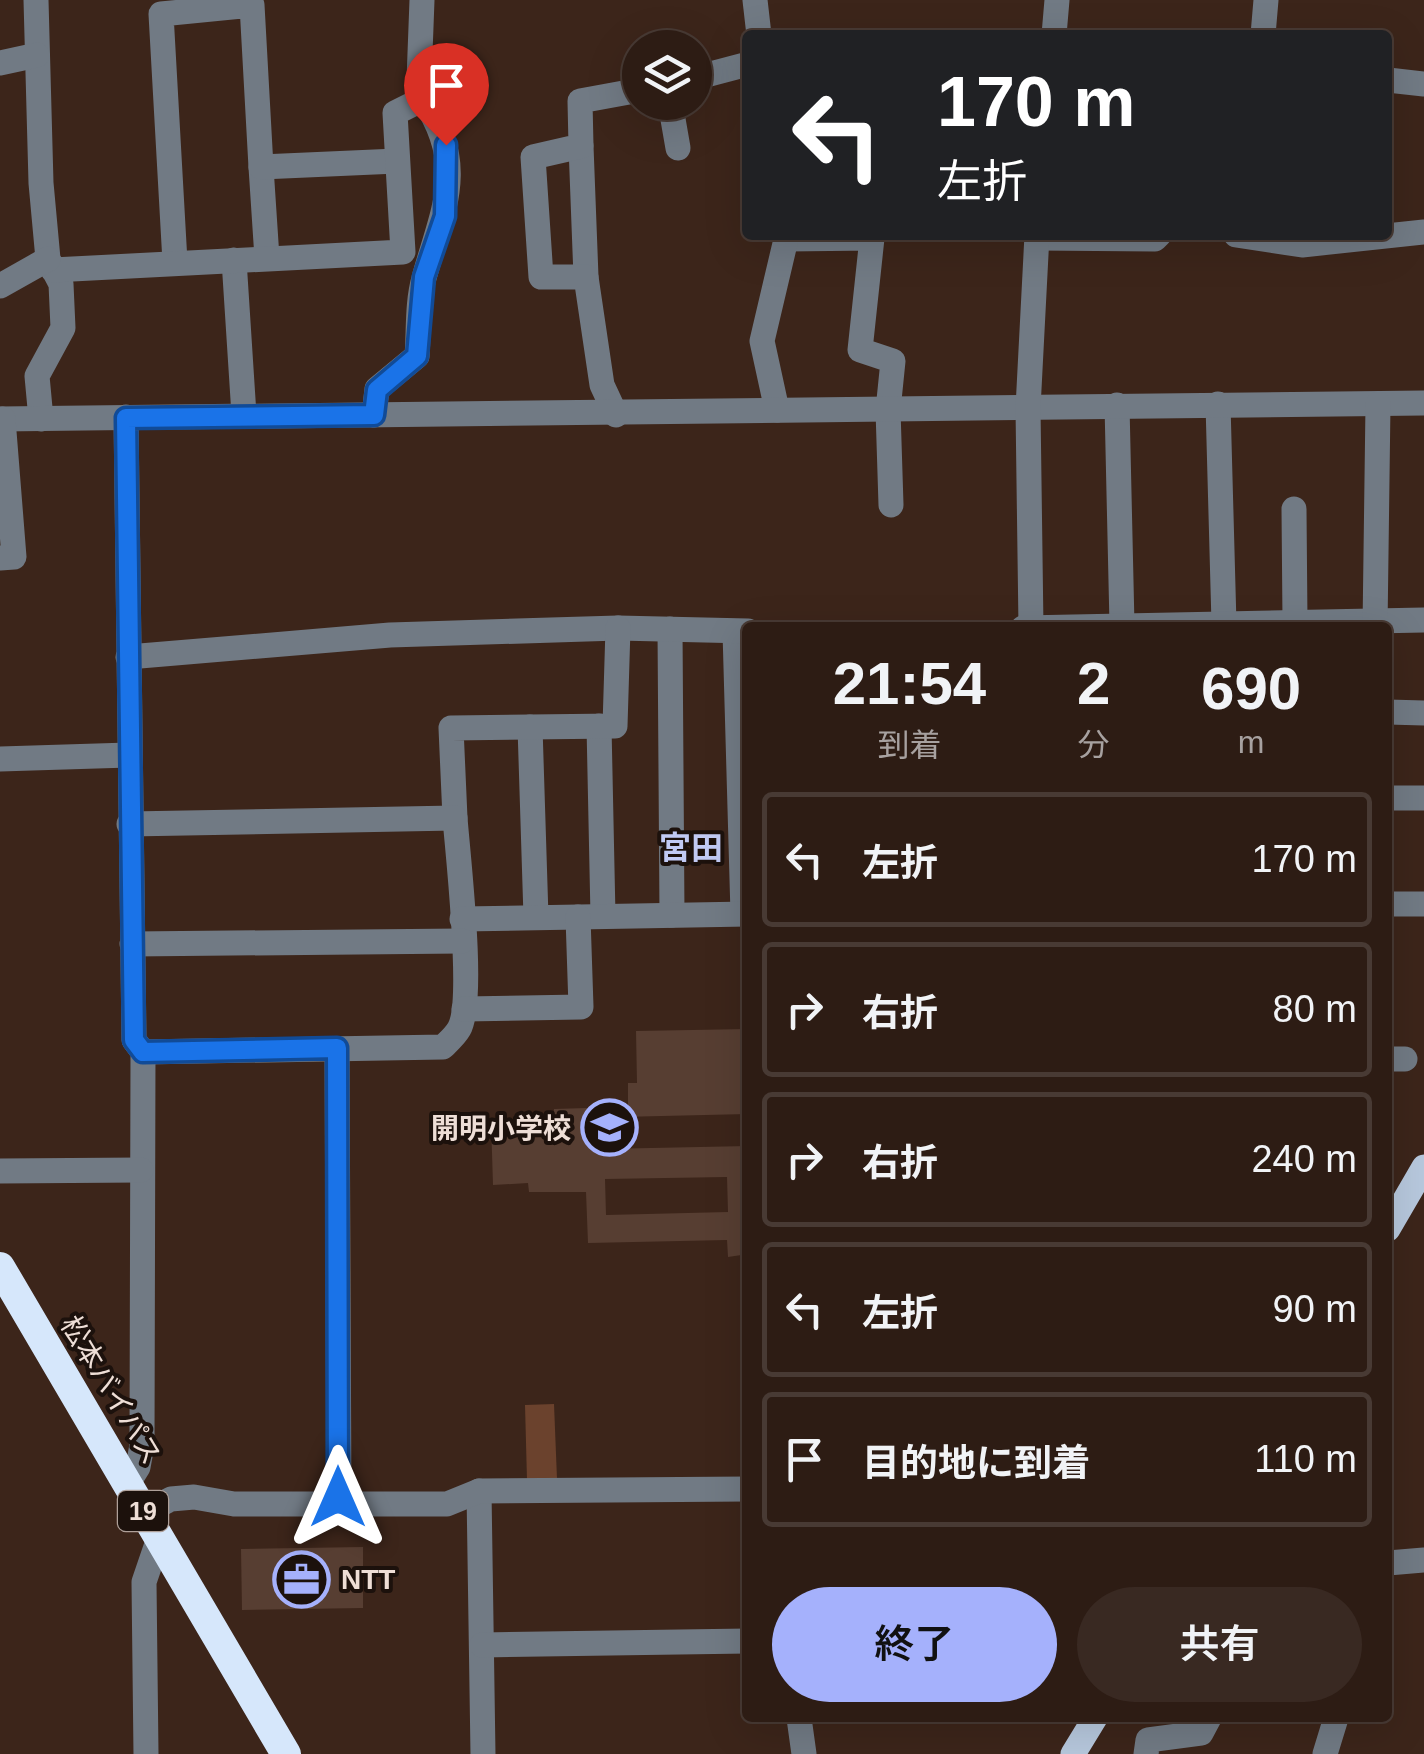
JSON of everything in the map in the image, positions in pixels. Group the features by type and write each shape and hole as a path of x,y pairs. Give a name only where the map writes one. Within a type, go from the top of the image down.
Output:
{"highway":[{"name":"松本バイパス","path":"0,1267 286,1754"}],"main road":[{"path":"1392,1222 1424,1167"},
{"path":"1073,1754 1093,1722"}],"street":[{"path":"36,0 50,265 61,284 63,328 37,376 40,419"},
{"path":"374,415 377,390 417,356 424,277 445,216 446,145 440,125 423,98 419,80 422,0"},
{"path":"755,0 758,30"},
{"path":"1054,30 1057,0"},
{"path":"1263,30 1266,0"},
{"path":"176,262 161,14 252,5 267,258"},
{"path":"0,62 36,55"},
{"path":"712,74 742,66"},
{"path":"1392,80 1424,84"},
{"path":"616,415 602,385 586,277 580,102 622,94"},
{"path":"0,286 50,265 403,252 396,113 423,98"},
{"path":"673,120 678,148"},
{"path":"582,146 533,156 541,277 586,277"},
{"path":"262,167 397,161"},
{"path":"1392,235 1424,232"},
{"path":"778,410 762,341 786,240"},
{"path":"872,240 860,350 893,361 888,410 891,506"},
{"path":"1027,622 1028,408 1037,240"},
{"path":"1269,240 1302,245 1349,240"},
{"path":"234,260 244,415"},
{"path":"0,558 14,558 2,419 1424,403"},
{"path":"1218,404 1224,622"},
{"path":"1375,622 1378,404"},
{"path":"1117,405 1122,622"},
{"path":"126,418 134,1040 143,1052 142,1444 138,1467 128,1482"},
{"path":"1294,509 1295,622"},
{"path":"1392,623 1424,620"},
{"path":"128,657 390,635 618,628 741,632 742,702"},
{"path":"143,1052 443,1047 460,1028 464,1009 450,728 615,726 618,628"},
{"path":"670,629 672,915"},
{"path":"1392,712 1424,712"},
{"path":"464,1009 580,1007 590,916 599,726"},
{"path":"530,727 536,917"},
{"path":"0,759 129,755"},
{"path":"1392,798 1424,798"},
{"path":"129,824 456,818"},
{"path":"1392,904 1424,904"},
{"path":"132,944 462,930 536,917 742,914"},
{"path":"337,1048 338,1506"},
{"path":"0,1171 141,1170"},
{"path":"146,1754 144,1582 152,1526 171,1499 338,1506 447,1504 480,1491 742,1490"},
{"path":"480,1491 482,1754"},
{"path":"1392,1563 1424,1560"},
{"path":"482,1645 742,1641"},
{"path":"800,1722 804,1754"},
{"path":"1146,1754 1148,1740 1202,1733 1206,1722"},
{"path":"1325,1754 1335,1722"}],"shaded area":[{"path":"554,1404 557,1479 527,1480 525,1405"}],"building":[{"path":"742,1029 742,1114 619,1117 628,1105 628,1083 637,1083 636,1031"},
{"path":"587,1108 587,1123 624,1122 603,1149 742,1146 742,1255 728,1257 727,1240 588,1243 586,1192 529,1192 528,1183 493,1185 491,1121 554,1118 554,1109","holes":["727,1177 728,1212 606,1215 605,1179"]},
{"name":"NTT","path":"363,1547 363,1608 242,1610 241,1549"}],"place":[{"name":"開明小学校","path":"610,1128"},
{"name":"NTT","path":"302,1579"}],"district":[{"name":"宮田","path":"691,848"}],"route":[{"path":"338,1497 337,1048 143,1052 134,1040 126,418 374,415 377,390 417,356 420,296 445,216 446,145"}]}
